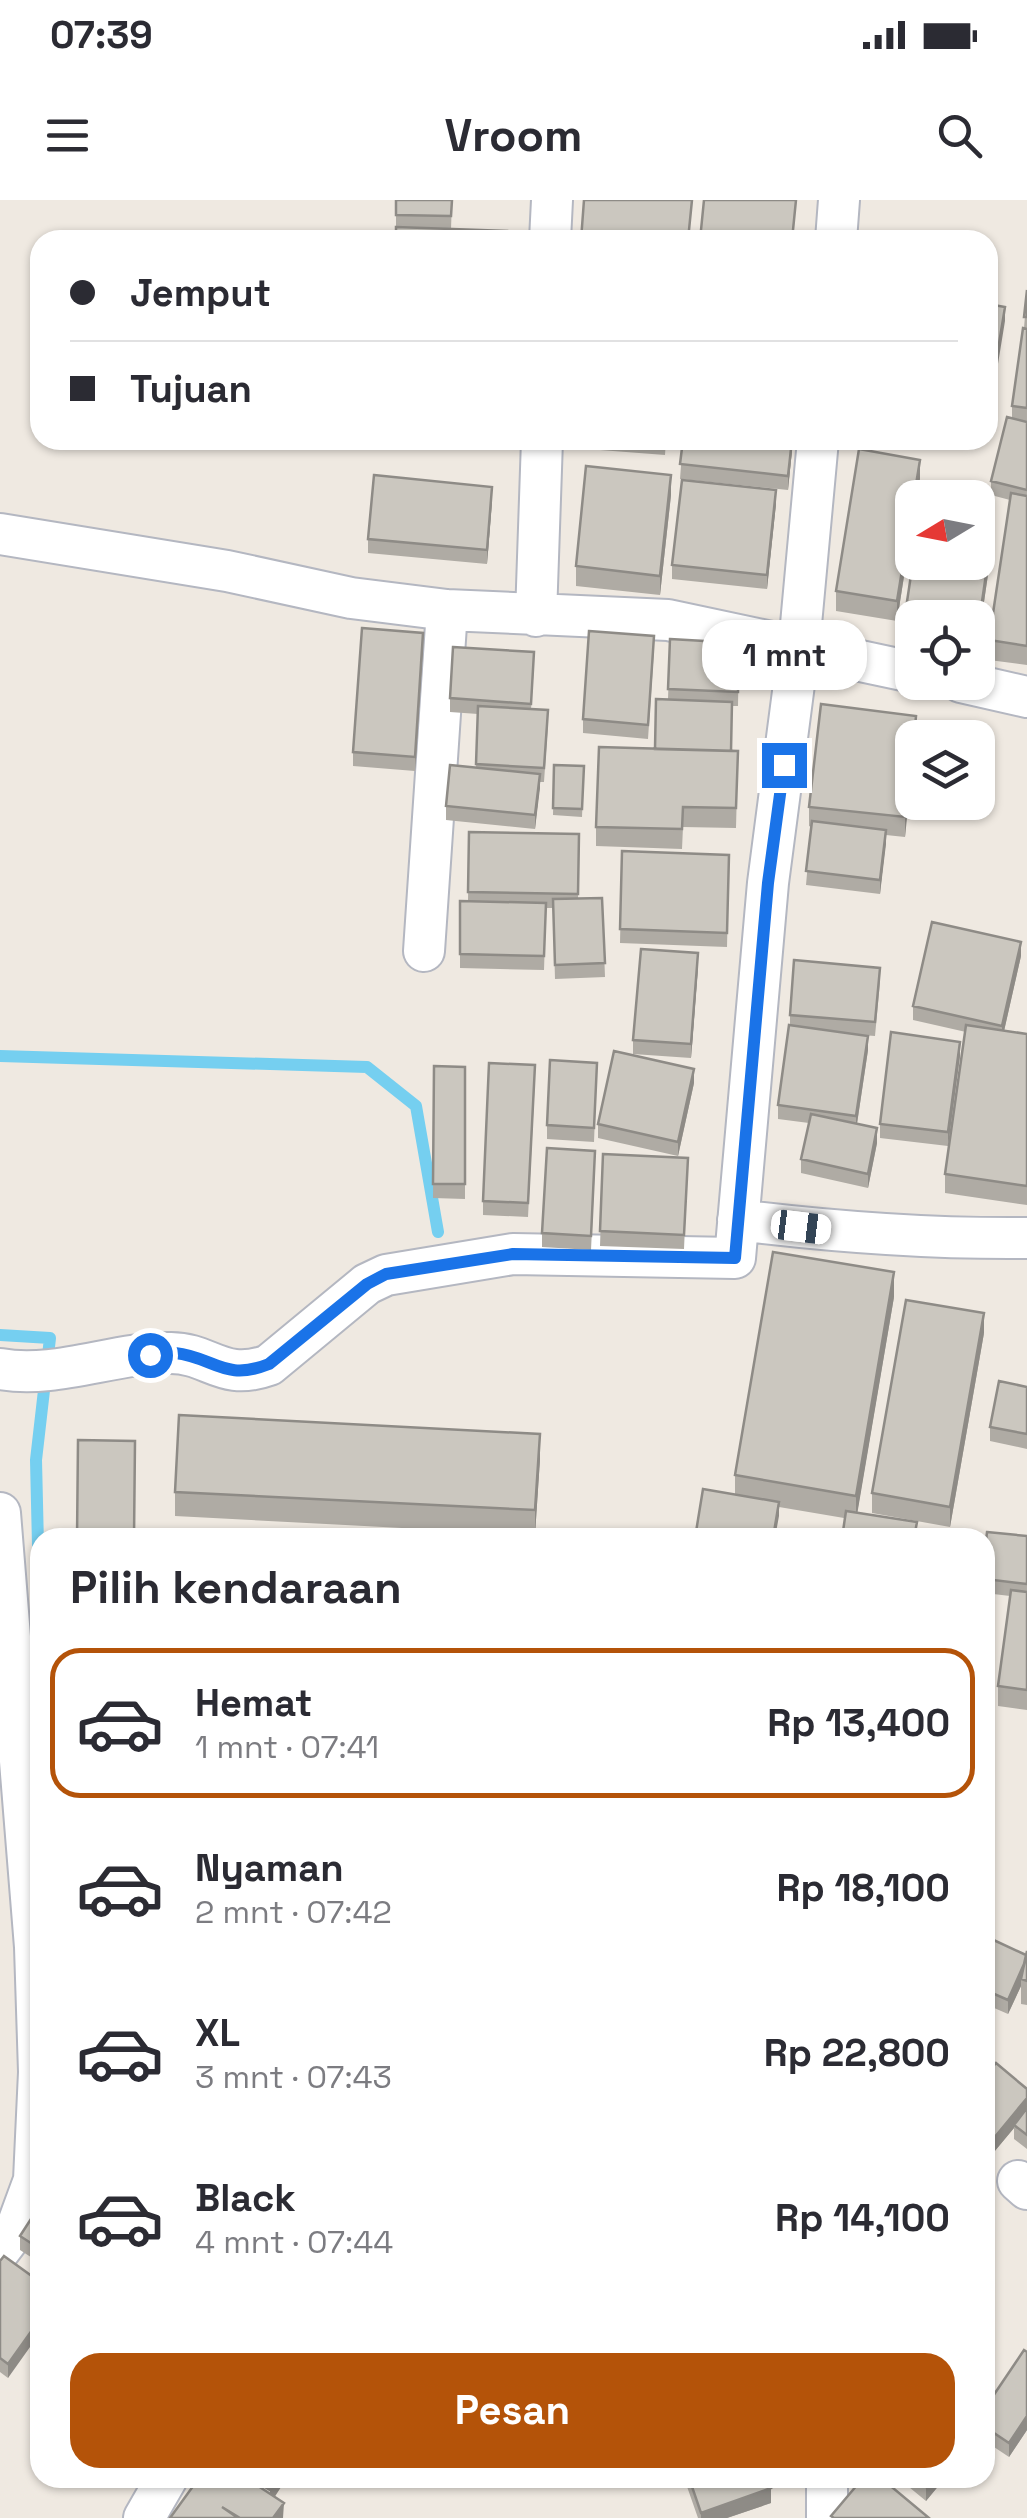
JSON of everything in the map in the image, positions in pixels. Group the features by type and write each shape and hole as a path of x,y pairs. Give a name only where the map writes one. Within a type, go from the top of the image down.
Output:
{"street":[{"path":"550,230 552,200"},
{"path":"837,230 840,200"},
{"path":"536,616 542,450"},
{"path":"3,1370 79,1366 175,1352 230,1371 254,1370 269,1364 367,1284 386,1274 513,1254 735,1258 768,883 799,646 817,450"},
{"path":"0,534 227,571 351,598 447,610 668,620 895,668"},
{"path":"424,950 447,610"},
{"path":"995,690 1027,697"},
{"path":"738,1220 863,1235 1027,1238"},
{"path":"0,1513 6,1642 30,1885"},
{"path":"0,2250 16,2228 30,2191"},
{"path":"144,2518 161,2488"},
{"path":"827,2488 827,2518"}],"building":[{"path":"396,200 452,200 451,216 396,215"},
{"path":"584,200 692,200 689,230 582,230"},
{"path":"704,200 796,200 793,230 701,230"},
{"path":"396,227 479,230 396,230"},
{"path":"998,306 1005,307 998,350"},
{"path":"1023,328 1027,329 1027,408 1012,406"},
{"path":"1007,417 1027,422 1027,490 991,480"},
{"path":"682,450 791,450 788,476 680,464"},
{"path":"859,450 920,460 917,480 895,480 895,580 900,580 895,601 836,591"},
{"path":"586,466 671,475 660,576 576,566"},
{"path":"374,475 492,487 487,550 368,539"},
{"path":"682,480 776,490 767,575 672,565"},
{"path":"1011,493 1027,496 1027,646 995,641 995,600"},
{"path":"910,580 985,580 982,600 907,600"},
{"path":"362,628 423,633 415,757 353,752"},
{"path":"589,631 654,636 648,725 583,719"},
{"path":"670,639 739,643 738,692 668,689"},
{"path":"453,647 534,652 531,704 450,698"},
{"path":"656,699 732,702 731,751 655,749"},
{"path":"821,704 916,716 916,720 895,720 895,816 809,807"},
{"path":"478,706 548,710 544,768 476,764"},
{"path":"599,747 738,751 736,808 683,807 682,829 596,827"},
{"path":"450,765 540,774 535,815 446,806"},
{"path":"554,765 584,766 582,809 553,808"},
{"path":"812,821 886,830 880,880 806,871"},
{"path":"469,832 579,834 578,894 468,892"},
{"path":"622,851 729,855 727,933 620,929"},
{"path":"602,898 605,963 555,965 553,899"},
{"path":"460,901 546,903 544,956 460,954"},
{"path":"932,922 1021,942 1002,1026 913,1006"},
{"path":"641,949 698,953 691,1044 633,1040"},
{"path":"794,960 880,968 875,1022 790,1015"},
{"path":"789,1025 868,1036 856,1116 778,1105"},
{"path":"966,1025 1027,1034 1027,1186 945,1174"},
{"path":"891,1032 960,1042 948,1132 880,1124"},
{"path":"614,1051 694,1069 678,1142 598,1124"},
{"path":"550,1060 597,1063 594,1128 547,1125"},
{"path":"489,1063 535,1065 528,1203 483,1201"},
{"path":"434,1066 465,1067 465,1184 433,1184"},
{"path":"811,1114 877,1128 868,1174 801,1159"},
{"path":"547,1148 595,1151 591,1236 542,1233"},
{"path":"603,1154 688,1158 684,1235 600,1231"},
{"path":"773,1252 894,1272 856,1496 735,1475"},
{"path":"906,1300 984,1313 950,1507 872,1493"},
{"path":"999,1381 1027,1387 1027,1434 990,1427"},
{"path":"179,1415 540,1434 535,1510 175,1492"},
{"path":"78,1440 135,1441 134,1528 77,1528"},
{"path":"703,1489 779,1502 775,1528 697,1528"},
{"path":"846,1511 917,1522 916,1528 843,1528"},
{"path":"995,1533 1027,1536 1027,1584 995,1580"},
{"path":"1011,1590 1027,1592 1027,1690 998,1686"},
{"path":"995,1941 1026,1955 1008,2000 995,1994"},
{"path":"1027,1951 1027,1981 1021,1979"},
{"path":"995,2064 1027,2089 1027,2098 995,2137"},
{"path":"1027,2108 1027,2135 1014,2125"},
{"path":"30,2220 30,2242 20,2236"},
{"path":"4,2256 30,2275 30,2333 8,2364 0,2358 0,2261"},
{"path":"1024,2350 1027,2352 1027,2416 1009,2443 995,2434 995,2393"},
{"path":"192,2488 261,2488 284,2503 273,2518 240,2518 222,2507 238,2518 170,2518"},
{"path":"692,2488 771,2488 701,2513"},
{"path":"855,2488 893,2488 929,2518 834,2518 831,2516"}],"waterway":[{"path":"0,1056 367,1067 416,1106 438,1232"},
{"path":"0,1335 50,1338 36,1460 38,1528"}],"route":[{"path":"150,1355 175,1352 230,1371 254,1370 269,1364 367,1284 398,1272 513,1254 735,1258 768,883 784,765"}]}
